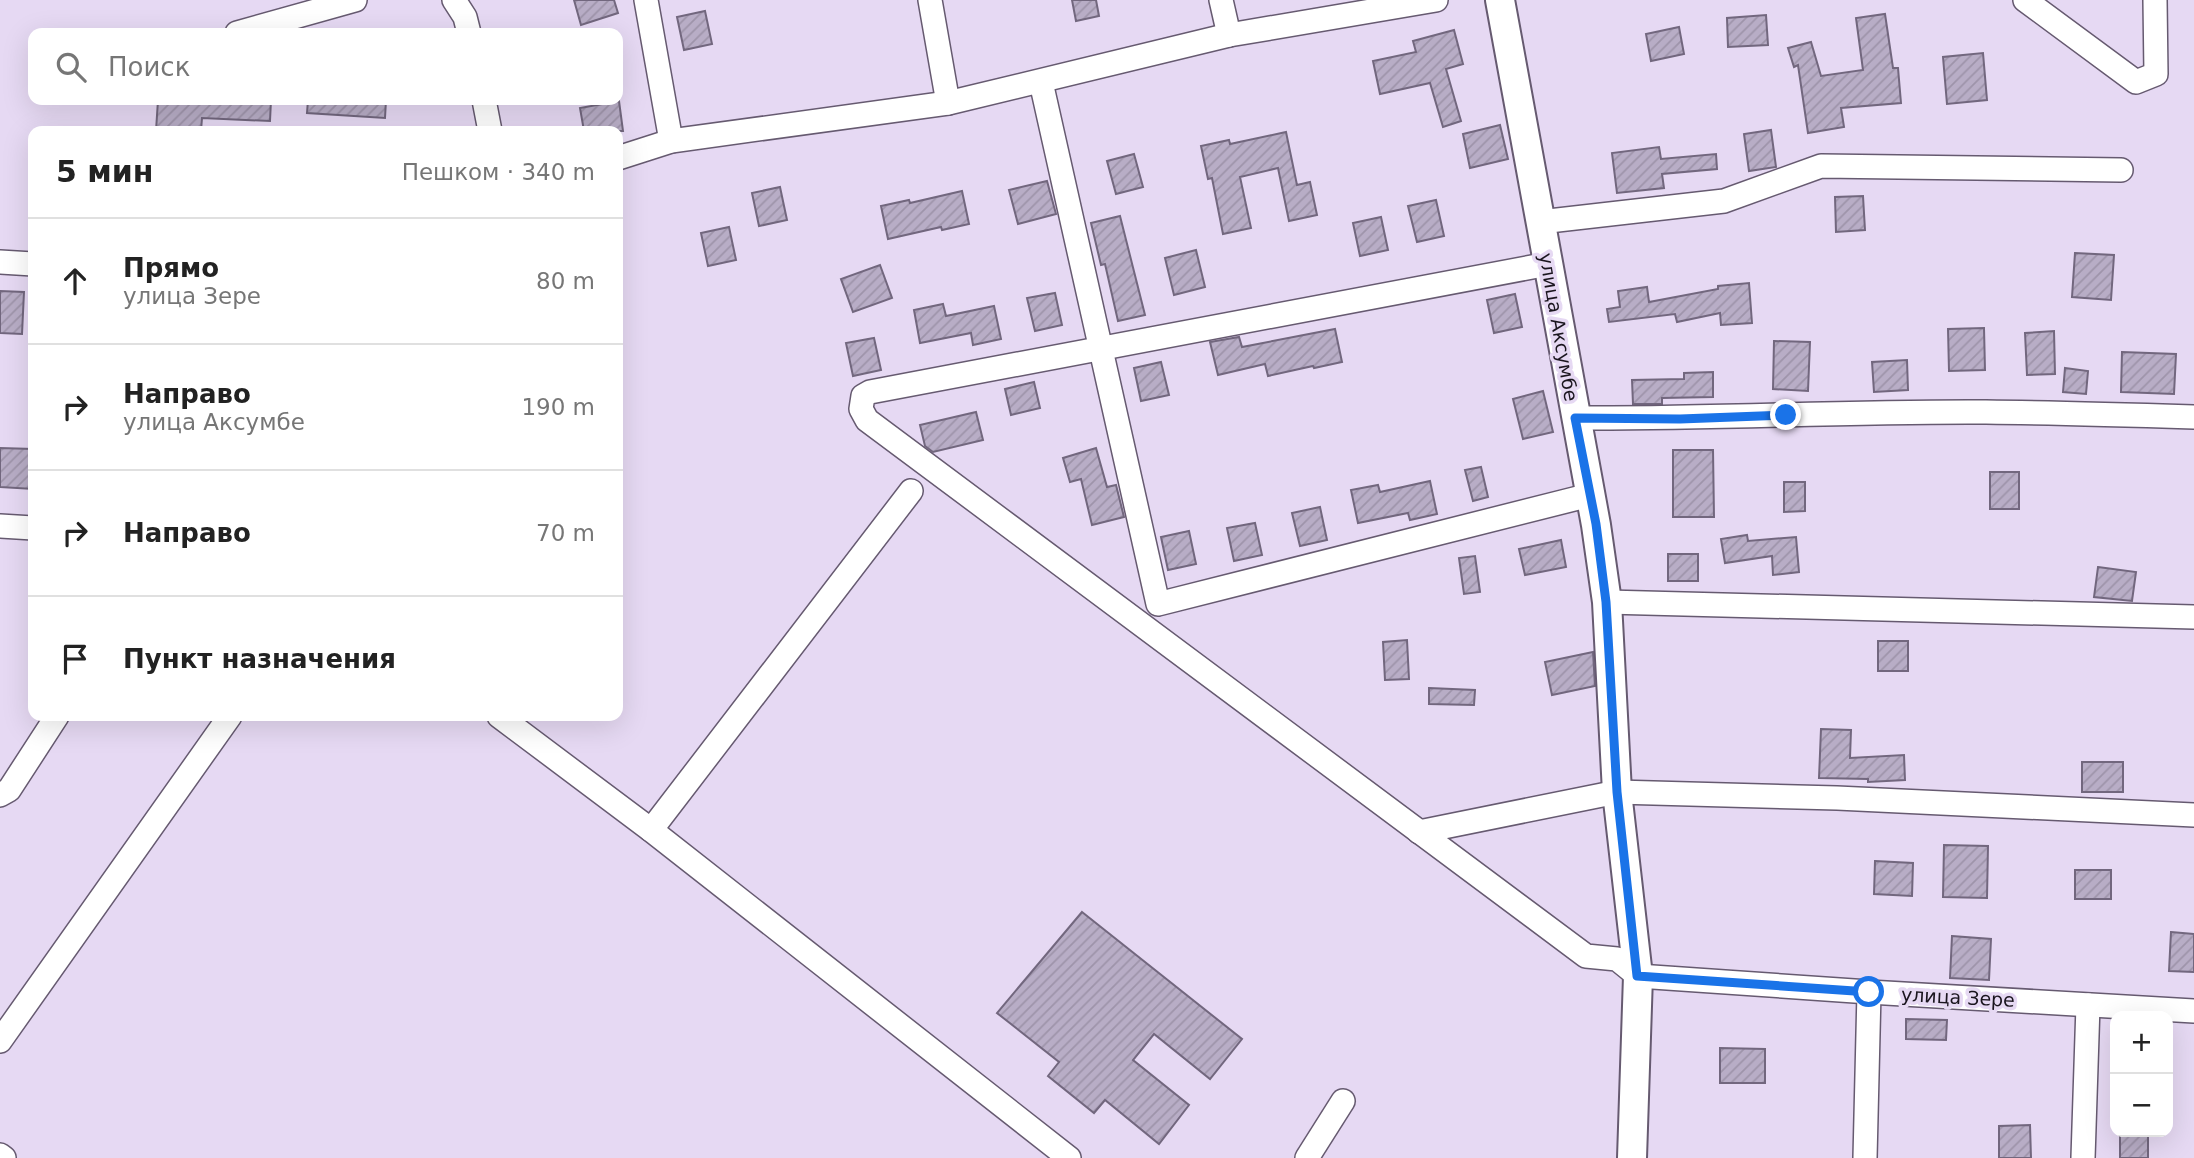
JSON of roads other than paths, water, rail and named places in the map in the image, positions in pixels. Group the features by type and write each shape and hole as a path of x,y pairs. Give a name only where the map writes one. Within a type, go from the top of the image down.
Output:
{"main road":[{"name":"улица Аксумбе","path":"1500,0 1590,495 1606,602 1617,792 1637,976 1632,1158"}],"street":[{"path":"255,28 355,0"},
{"path":"454,0 465,17 468,28"},
{"path":"646,0 671,141"},
{"path":"930,0 948,103"},
{"path":"1221,0 1229,35"},
{"path":"623,156 671,141 948,103 1229,35 1436,0"},
{"path":"2025,0 2136,82 2156,74 2155,0"},
{"path":"1041,82 1158,604"},
{"path":"485,105 489,126"},
{"path":"1540,222 1724,201 1821,166 2121,170"},
{"path":"0,262 28,264"},
{"path":"1548,264 870,392 863,396 861,409 867,420 1586,956 1617,959 1637,976"},
{"path":"1575,418 1680,419 1985,412 2194,417"},
{"path":"651,830 911,491"},
{"path":"1142,626 1158,604 1590,495"},
{"path":"0,526 28,528"},
{"path":"1606,602 2194,617"},
{"path":"3,792 53,721"},
{"path":"0,1041 226,721"},
{"path":"506,721 651,830 1069,1158"},
{"path":"1419,832 1617,792 1837,798 2194,815"},
{"name":"улица Зере","path":"1637,976 2194,1011"},
{"path":"1865,1158 1869,992"},
{"path":"2083,1158 2088,1005"},
{"path":"1307,1158 1343,1101"}]}
